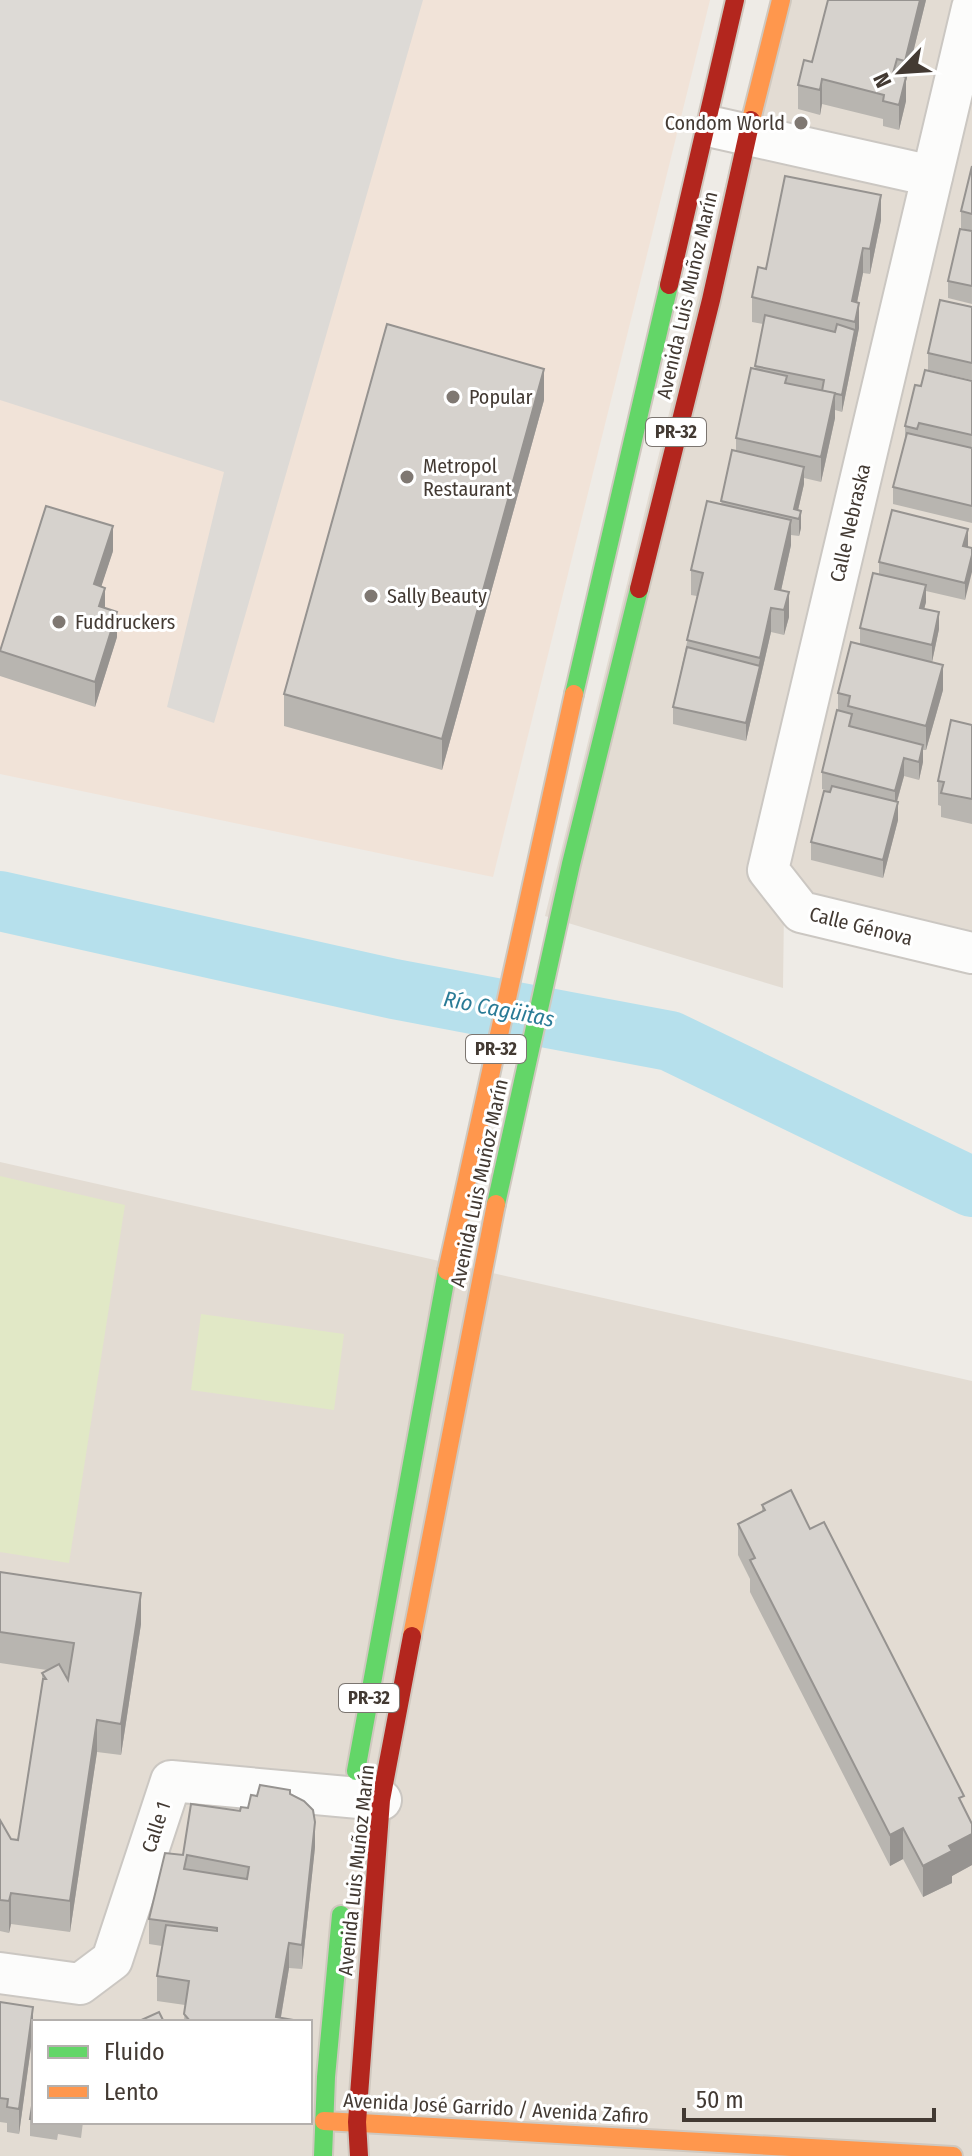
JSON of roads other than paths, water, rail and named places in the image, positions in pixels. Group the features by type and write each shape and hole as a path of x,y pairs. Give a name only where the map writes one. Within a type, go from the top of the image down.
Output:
{"main road":[{"name":"Avenida Luis Muñoz Marín","path":"359,2156 361,1804 452,1245 580,667 735,0"},
{"name":"Avenida Luis Muñoz Marín","path":"361,1804 571,864 711,300 747,135 781,0"},
{"name":"Avenida Luis Muñoz Marín","path":"323,2156 343,1891"},
{"name":"Avenida José Garrido / Avenida Zafiro","path":"324,2121 953,2156"}],"street":[{"name":"Calle Nebraska","path":"768,870 972,8"},
{"path":"705,125 932,176"},
{"name":"Calle Génova","path":"768,870 801,912 972,953"},
{"name":"Calle 1","path":"0,1973 80,1984 112,1960 171,1781 361,1804"}],"waterway":[{"name":"Río Cagüitas","path":"0,901 394,989 670,1041 972,1187"}],"place":[{"name":"Condom World","path":"801,123"},
{"name":"Popular","path":"453,397"},
{"name":"Metropol Restaurant","path":"407,477"},
{"name":"Sally Beauty","path":"371,596"},
{"name":"Fuddruckers","path":"59,622"}]}
